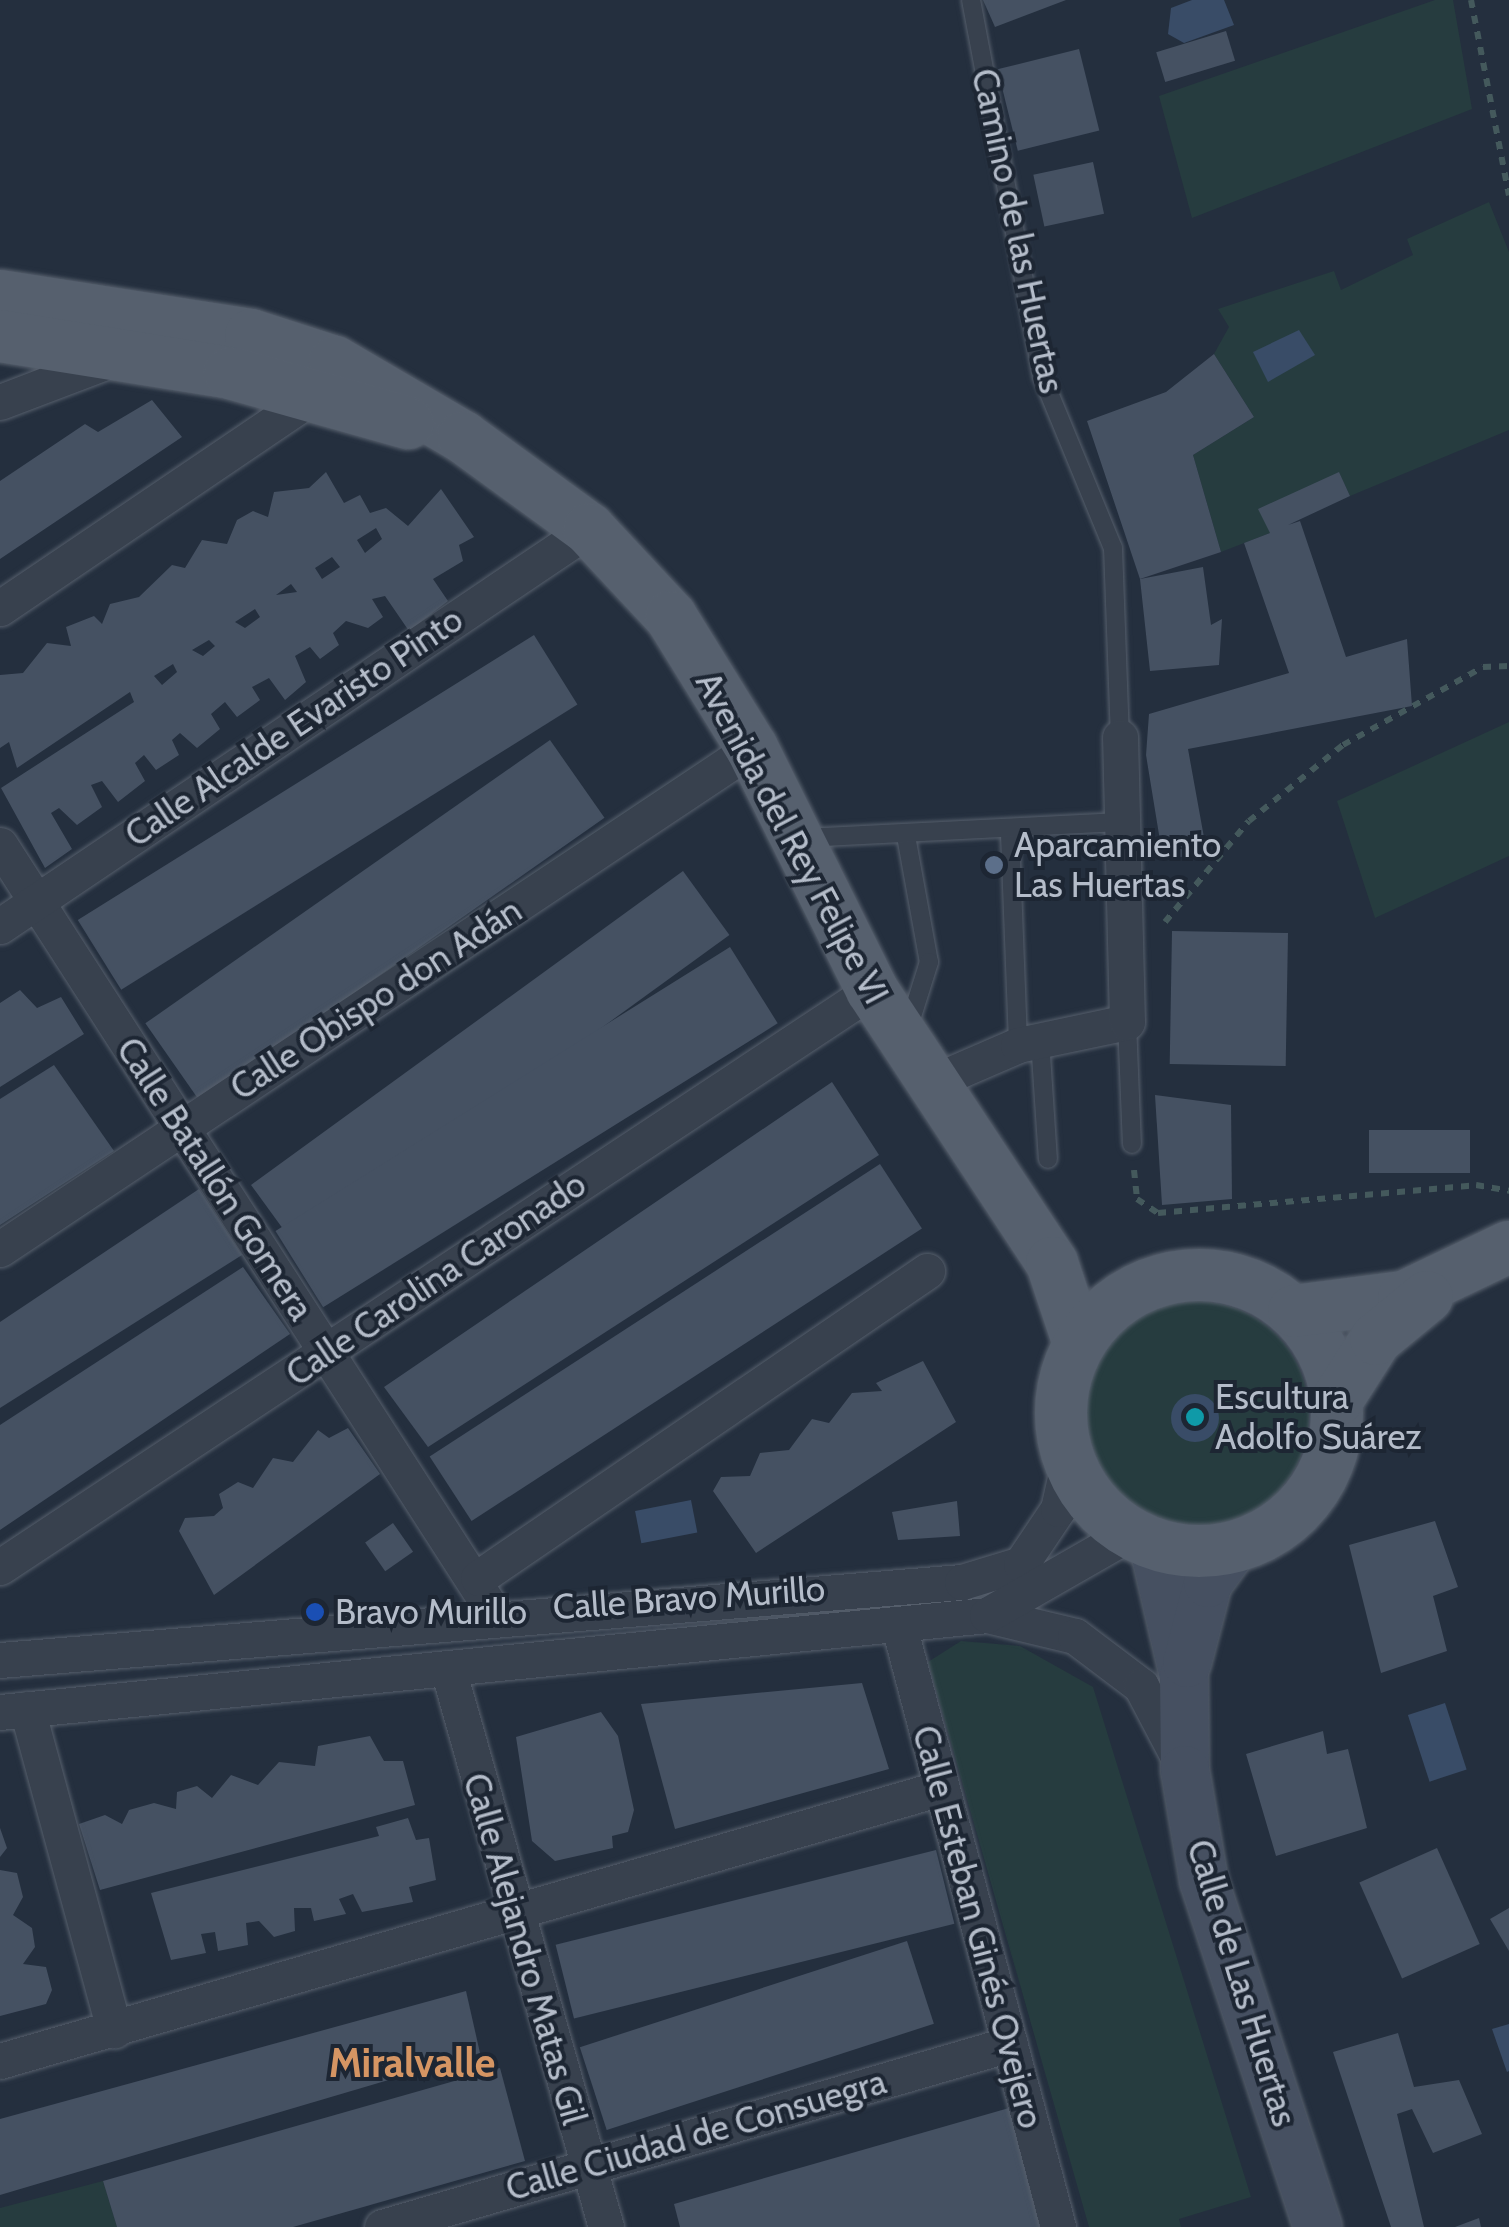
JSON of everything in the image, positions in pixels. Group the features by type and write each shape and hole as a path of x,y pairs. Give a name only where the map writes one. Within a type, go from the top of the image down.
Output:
{"main road":[{"name":"Avenida del Rey Felipe VI","path":"2,338 251,336 335,362 463,437 589,528 671,617 752,748 872,990 916,1064 1035,1236"},
{"name":"Avenida del Rey Felipe VI","path":"2,338 124,354 463,437"},
{"path":"1035,1236 1088,1271 1140,1287 1221,1276 1294,1312 1315,1336 1337,1400 1335,1438 1312,1491 1270,1531 1235,1546 1141,1538 1104,1514 1070,1460 1063,1394 1079,1344 1140,1287"},
{"path":"1035,1236 1079,1344"},
{"path":"1294,1312 1373,1304 1451,1278 1509,1247"},
{"path":"1337,1400 1376,1340 1451,1278"},
{"path":"1141,1538 1184,1676"},
{"path":"1184,1676 1208,1583 1235,1546"},
{"name":"Calle de Las Huertas","path":"1184,1676 1185,1770 1204,1881 1318,2227"}],"street":[{"path":"0,402 124,354"},
{"path":"0,608 310,398"},
{"name":"Calle Alcalde Evaristo Pinto","path":"0,926 589,528"},
{"name":"Camino de las Huertas","path":"1120,736 1127,1022"},
{"name":"Calle Obispo don Adán","path":"0,1249 752,748"},
{"name":"Calle Batallón Gomera","path":"0,845 326,1352 478,1578 494,1613"},
{"name":"Calle Carolina Caronado","path":"0,1567 872,990"},
{"path":"916,1064 1127,1022"},
{"path":"478,1578 927,1271"},
{"name":"Calle Bravo Murillo","path":"0,1660 494,1613 997,1574 1041,1540 1070,1460"},
{"name":"Calle Bravo Murillo","path":"13,1710 898,1626 987,1614 1141,1538"},
{"name":"Calle Bravo Murillo","path":"987,1614 1074,1636 1141,1686 1185,1770"},
{"name":"Calle Esteban Ginés Ovejero","path":"898,1626 1058,2227"},
{"name":"Calle Alejandro Matas Gil","path":"448,1669 511,1913 606,2227"},
{"path":"13,1710 114,2030"},
{"path":"0,2062 942,1788"},
{"name":"Calle Ciudad de Consuegra","path":"382,2227 1010,2044"}],"lane":[{"name":"Camino de las Huertas","path":"971,0 1042,376 1113,548 1120,736"},
{"path":"798,839 1010,834 1121,822"},
{"path":"1010,834 1029,1043 1048,1159"},
{"path":"906,836 928,962 916,1064"},
{"path":"1127,1022 1132,1144"}],"path":[{"path":"1471,0 1509,195"},
{"path":"1126,969 1249,821 1343,745 1483,666 1509,666"},
{"path":"1132,1144 1136,1199 1158,1213 1476,1185 1509,1191"}],"green space":[{"path":"1435,0 1453,0 1472,109 1192,218 1159,96"},
{"path":"1489,202 1509,252 1509,430 1350,496 1339,473 1270,533 1221,552 1193,455 1254,417 1214,354 1229,327 1218,309 1334,271 1341,290 1413,255 1407,239"},
{"path":"1509,722 1509,856 1375,918 1337,801"},
{"path":"1196,1301 1239,1310 1276,1334 1300,1371 1309,1414 1300,1457 1276,1494 1239,1518 1196,1527 1153,1518 1116,1494 1092,1457 1083,1414 1092,1371 1116,1334 1153,1310"},
{"path":"961,1641 1020,1646 1093,1687 1251,2197 1179,2219 1181,2227 1089,2227 928,1662"},
{"path":"103,2181 117,2227 0,2227 0,2208"}],"water":[{"path":"1192,0 1224,0 1234,25 1184,43 1168,34 1171,8"},
{"path":"1299,330 1315,355 1268,382 1253,352"},
{"path":"1195,1394 1212,1401 1219,1418 1212,1435 1195,1442 1178,1435 1171,1418 1178,1401"},
{"path":"691,1500 697,1532 641,1543 635,1511"},
{"path":"1445,1703 1467,1770 1430,1782 1408,1715"},
{"path":"1509,2024 1509,2071 1507,2072 1492,2029"}],"building":[{"path":"983,0 1066,0 995,27"},
{"path":"1226,31 1235,61 1165,82 1156,52"},
{"path":"1079,49 1099,131 1018,151 997,69"},
{"path":"1093,162 1104,214 1044,227 1033,175"},
{"path":"1214,354 1254,417 1193,455 1221,552 1140,579 1087,421 1166,392"},
{"path":"152,400 182,437 0,559 0,481 85,424 98,432"},
{"path":"326,472 344,503 360,495 370,513 386,508 408,526 441,489 474,537 459,545 463,561 433,579 448,601 409,631 385,596 372,599 383,617 368,628 346,621 333,633 339,645 320,659 310,647 295,656 306,682 285,700 269,678 252,687 260,700 237,717 225,702 211,714 220,729 197,748 180,733 172,740 179,755 156,770 144,755 135,763 145,781 118,802 102,781 91,785 102,807 77,825 59,808 51,813 72,849 45,868 1,788 134,702 130,692 17,768 9,742 0,748 0,675 23,673 47,643 71,646 66,627 94,616 102,624 110,604 139,597 172,565 185,568 202,540 227,544 237,520 253,511 268,517 274,492 309,488","holes":["376,528 382,539 365,553 357,540","332,557 340,567 322,579 315,568","291,584 297,592 276,595","255,609 260,617 245,628 235,622","209,640 215,646 203,656 192,650","173,664 177,672 162,685 154,676"]},
{"path":"1339,472 1350,496 1288,525 1300,521 1346,657 1407,639 1412,706 1188,749 1207,854 1163,859 1146,755 1149,714 1289,673 1244,543 1270,533 1258,509"},
{"path":"1203,567 1211,625 1222,619 1219,665 1150,671 1140,579"},
{"path":"534,635 577,705 121,990 78,920"},
{"path":"550,740 604,818 200,1101 145,1023"},
{"path":"683,871 729,935 297,1249 251,1185"},
{"path":"1172,931 1288,933 1286,1066 1170,1064"},
{"path":"730,947 778,1023 323,1307 275,1231"},
{"path":"20,990 37,1008 61,997 84,1034 0,1087 0,1003"},
{"path":"54,1065 114,1151 0,1225 0,1099"},
{"path":"832,1082 879,1155 428,1447 384,1387"},
{"path":"1155,1095 1231,1105 1232,1199 1162,1205"},
{"path":"1369,1130 1470,1130 1470,1173 1369,1173"},
{"path":"880,1164 922,1229 472,1521 430,1456"},
{"path":"199,1189 242,1255 0,1408 0,1322"},
{"path":"243,1267 290,1334 0,1530 0,1425"},
{"path":"923,1361 956,1422 756,1553 713,1491 721,1477 750,1476 760,1453 789,1450 812,1419 829,1423 852,1393 882,1391 876,1383"},
{"path":"348,1428 380,1474 214,1595 179,1531 185,1518 214,1516 223,1508 219,1494 238,1482 253,1488 273,1458 293,1462 318,1430 329,1438"},
{"path":"957,1501 960,1536 898,1540 892,1512"},
{"path":"1435,1521 1458,1587 1433,1596 1447,1651 1381,1673 1349,1545"},
{"path":"393,1523 413,1552 385,1571 365,1543"},
{"path":"862,1683 889,1769 675,1829 641,1704"},
{"path":"601,1712 618,1736 634,1810 628,1832 612,1836 613,1848 555,1861 532,1841 516,1737"},
{"path":"1323,1731 1327,1754 1348,1749 1367,1828 1276,1856 1246,1754"},
{"path":"370,1736 384,1761 403,1761 415,1805 100,1890 79,1824 105,1815 122,1824 129,1810 154,1803 176,1809 177,1792 197,1786 212,1798 231,1775 258,1785 279,1762 315,1766 318,1746"},
{"path":"408,1818 416,1840 429,1838 436,1880 409,1887 413,1902 362,1912 353,1894 339,1899 346,1914 314,1921 311,1908 294,1908 295,1931 274,1937 259,1921 246,1923 248,1945 218,1951 215,1932 201,1934 206,1953 171,1960 151,1893 379,1836 376,1827"},
{"path":"0,1828 7,1848 0,1857"},
{"path":"1437,1848 1480,1944 1402,1978 1359,1883"},
{"path":"936,1850 954,1924 574,2019 556,1945"},
{"path":"0,1870 17,1873 23,1897 13,1915 32,1928 35,1947 23,1964 46,1967 52,1990 46,2004 0,2016"},
{"path":"1509,1908 1509,1951 1490,1919"},
{"path":"907,1941 934,2024 607,2130 580,2047"},
{"path":"466,1991 480,2053 0,2195 0,2119"},
{"path":"1398,2033 1414,2087 1459,2080 1482,2134 1433,2153 1412,2109 1397,2114 1424,2227 1391,2227 1333,2052"},
{"path":"500,2068 525,2161 293,2227 117,2227 103,2181"},
{"path":"1009,2108 1040,2227 680,2227 674,2204"},
{"path":"1479,2218 1481,2227 1455,2227"}],"place":[{"name":"Aparcamiento Las Huertas","path":"994,865"},
{"name":"Escultura Adolfo Suárez","path":"1195,1417"},
{"name":"Bravo Murillo","path":"315,1612"}],"district":[{"name":"Miralvalle","path":"412,2063"}]}
